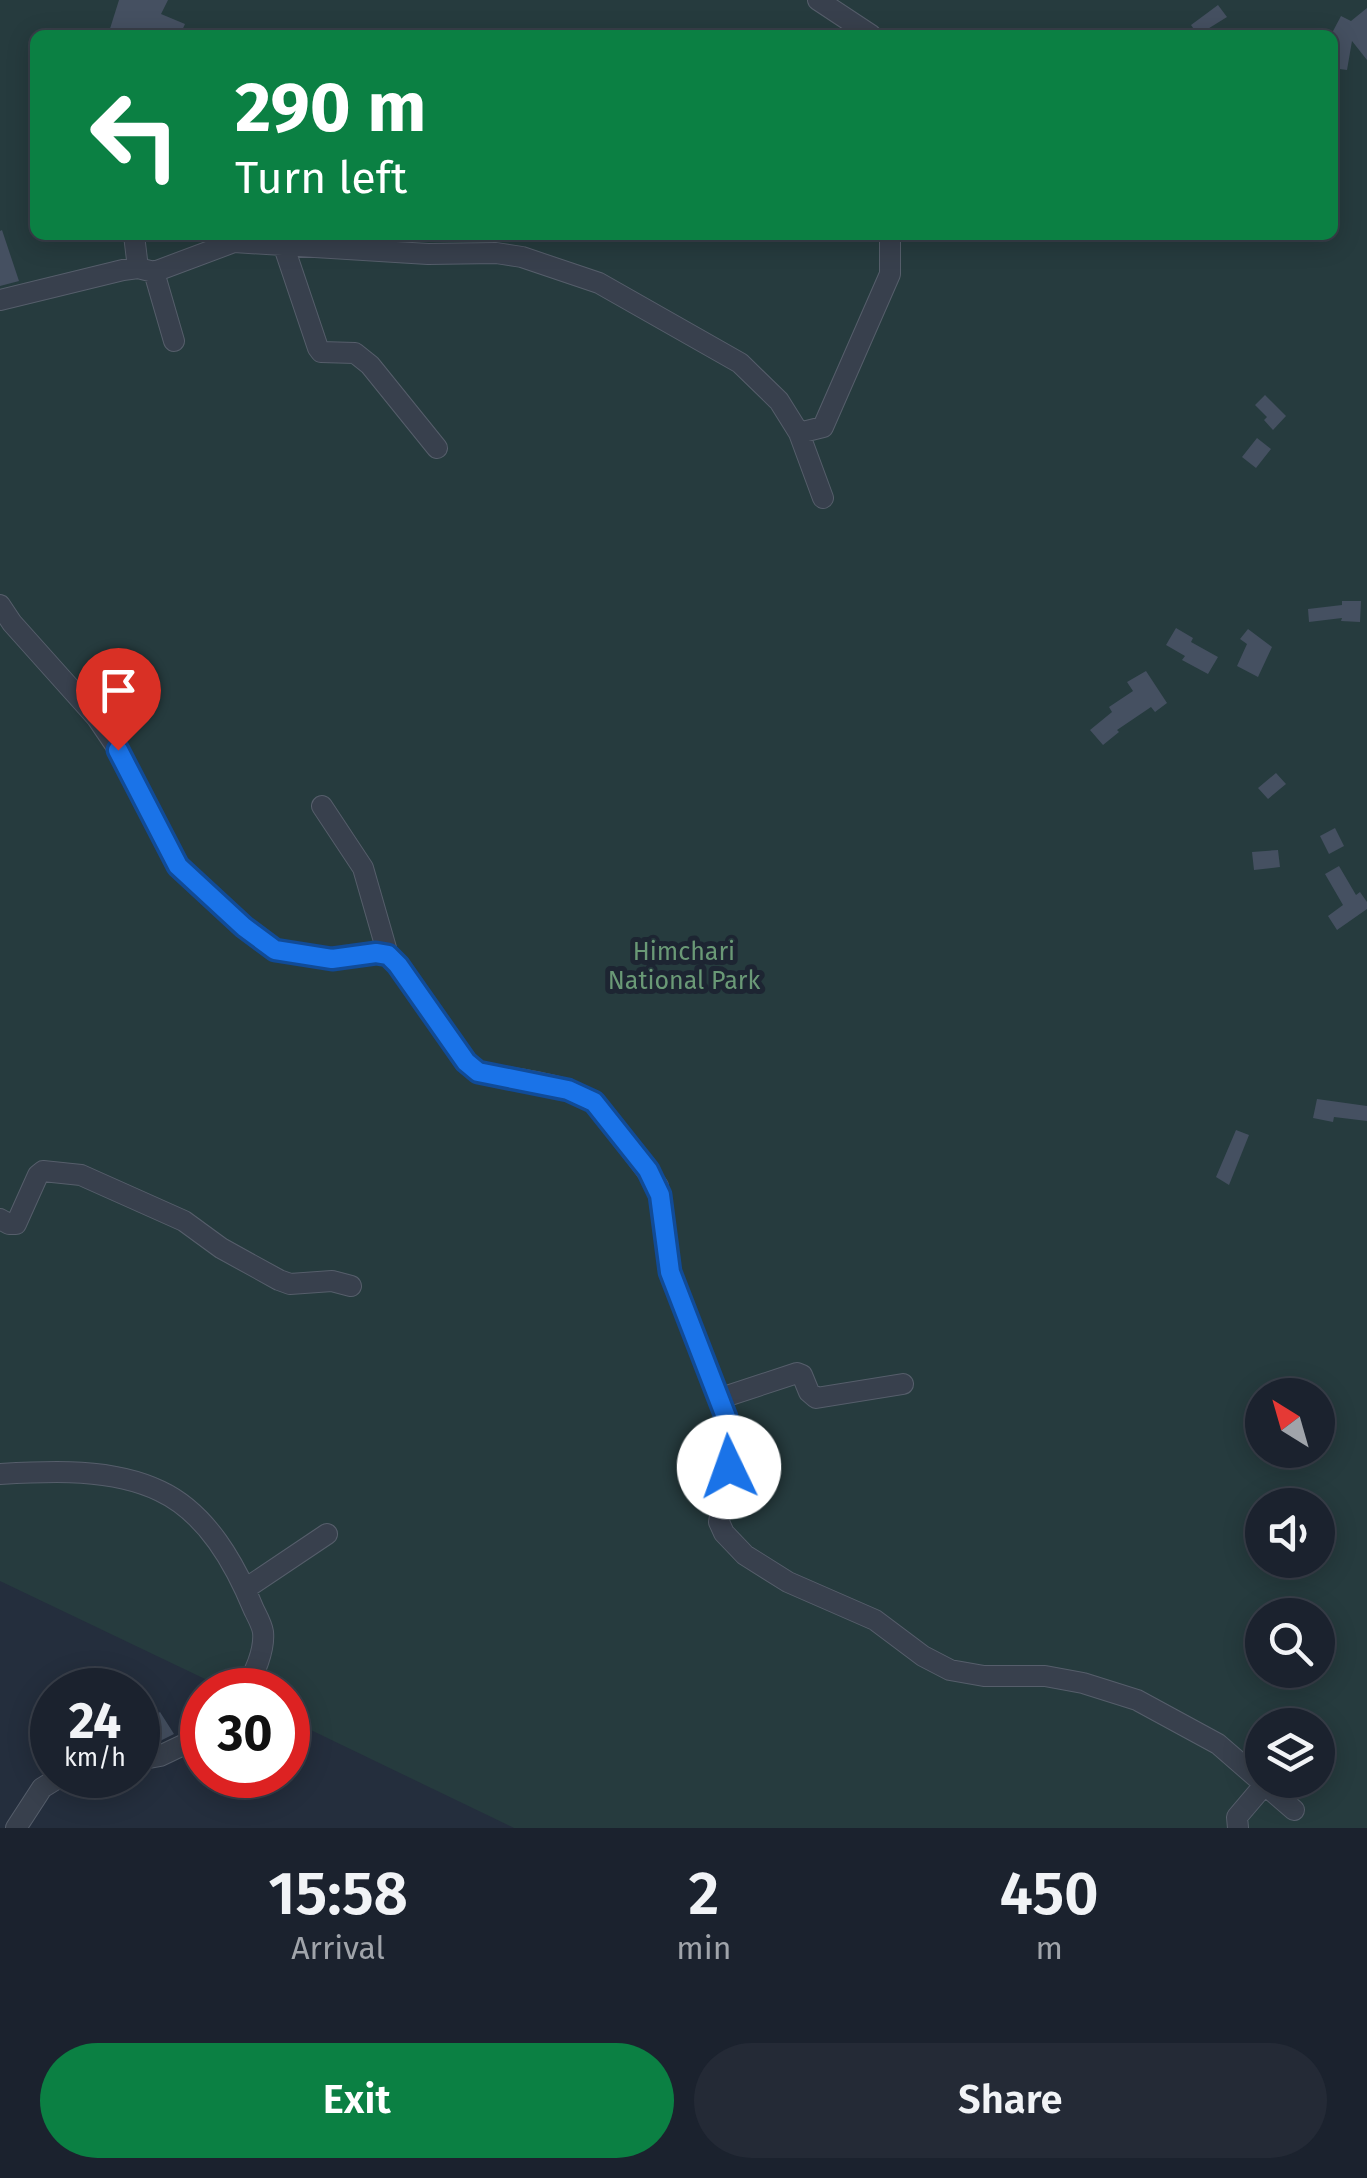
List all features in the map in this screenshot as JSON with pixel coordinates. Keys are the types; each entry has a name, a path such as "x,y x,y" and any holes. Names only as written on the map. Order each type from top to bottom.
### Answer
{"street":[{"path":"818,0 863,30"},
{"path":"136,240 174,342"},
{"path":"799,433 823,427 890,274 890,240"},
{"path":"0,300 38,289 146,270 234,242 522,257 599,282 740,362 779,402 799,433 823,498"},
{"path":"283,244 321,352 355,354 370,365 437,448"},
{"path":"0,605 96,718 118,750 178,866 244,927 275,950 332,959 388,955"},
{"path":"322,806 364,868 388,955 466,1062 478,1072 568,1090 594,1102 648,1170 660,1195 670,1272 726,1417 729,1467 719,1522 745,1555 788,1582 875,1620 923,1656 950,1670 984,1676 1046,1676 1137,1700 1218,1744 1245,1767"},
{"path":"0,1219 16,1224 38,1174 43,1171 82,1175 184,1221 220,1248 279,1280 290,1284 332,1281 351,1286"},
{"path":"721,1398 797,1373 816,1398 903,1384"},
{"path":"0,1474 95,1473 158,1490 187,1507 212,1533 245,1589 263,1632 256,1668"},
{"path":"245,1589 327,1534"},
{"path":"16,1828 36,1798"},
{"path":"1238,1828 1238,1817 1254,1798"},
{"path":"1281,1798 1294,1810"}],"green space":[{"name":"Himchari National Park","path":"0,0 1367,0 1367,1828 514,1828 310,1730 310,1668 182,1668 0,1581"}],"building":[{"path":"119,0 168,0 161,14 185,24 182,30 110,30"},
{"path":"1218,5 1227,17 1206,30 1194,30 1191,25"},
{"path":"1367,8 1367,60 1352,41 1347,70 1338,69 1338,30 1334,30 1341,16 1351,21"},
{"path":"0,231 19,281 0,286"},
{"path":"1265,395 1286,416 1273,430 1255,405"},
{"path":"1257,438 1271,449 1256,468 1242,457"},
{"path":"1342,601 1361,601 1360,622 1341,621 1342,618 1309,622 1308,609 1342,605"},
{"path":"1176,628 1218,657 1208,674 1182,660 1185,656 1166,645"},
{"path":"1248,629 1272,647 1258,677 1237,666 1247,644 1240,639"},
{"path":"1146,671 1167,703 1155,712 1151,707 1117,730 1103,745 1090,730 1112,712 1109,707 1133,691 1127,682"},
{"path":"1276,773 1286,784 1268,799 1258,788"},
{"path":"1335,828 1344,846 1329,854 1320,836"},
{"path":"1278,850 1280,867 1254,870 1252,852"},
{"path":"1339,866 1356,895 1360,892 1367,902 1367,909 1337,930 1328,916 1343,905 1325,874"},
{"path":"1317,1099 1367,1106 1367,1121 1313,1118"},
{"path":"1236,1130 1249,1135 1229,1185 1216,1177"},
{"path":"160,1712 174,1734 160,1741"}],"route":[{"path":"118,750 178,866 275,950 332,959 388,955 466,1062 478,1072 568,1090 594,1102 658,1186 670,1272 721,1398 729,1467"}]}
